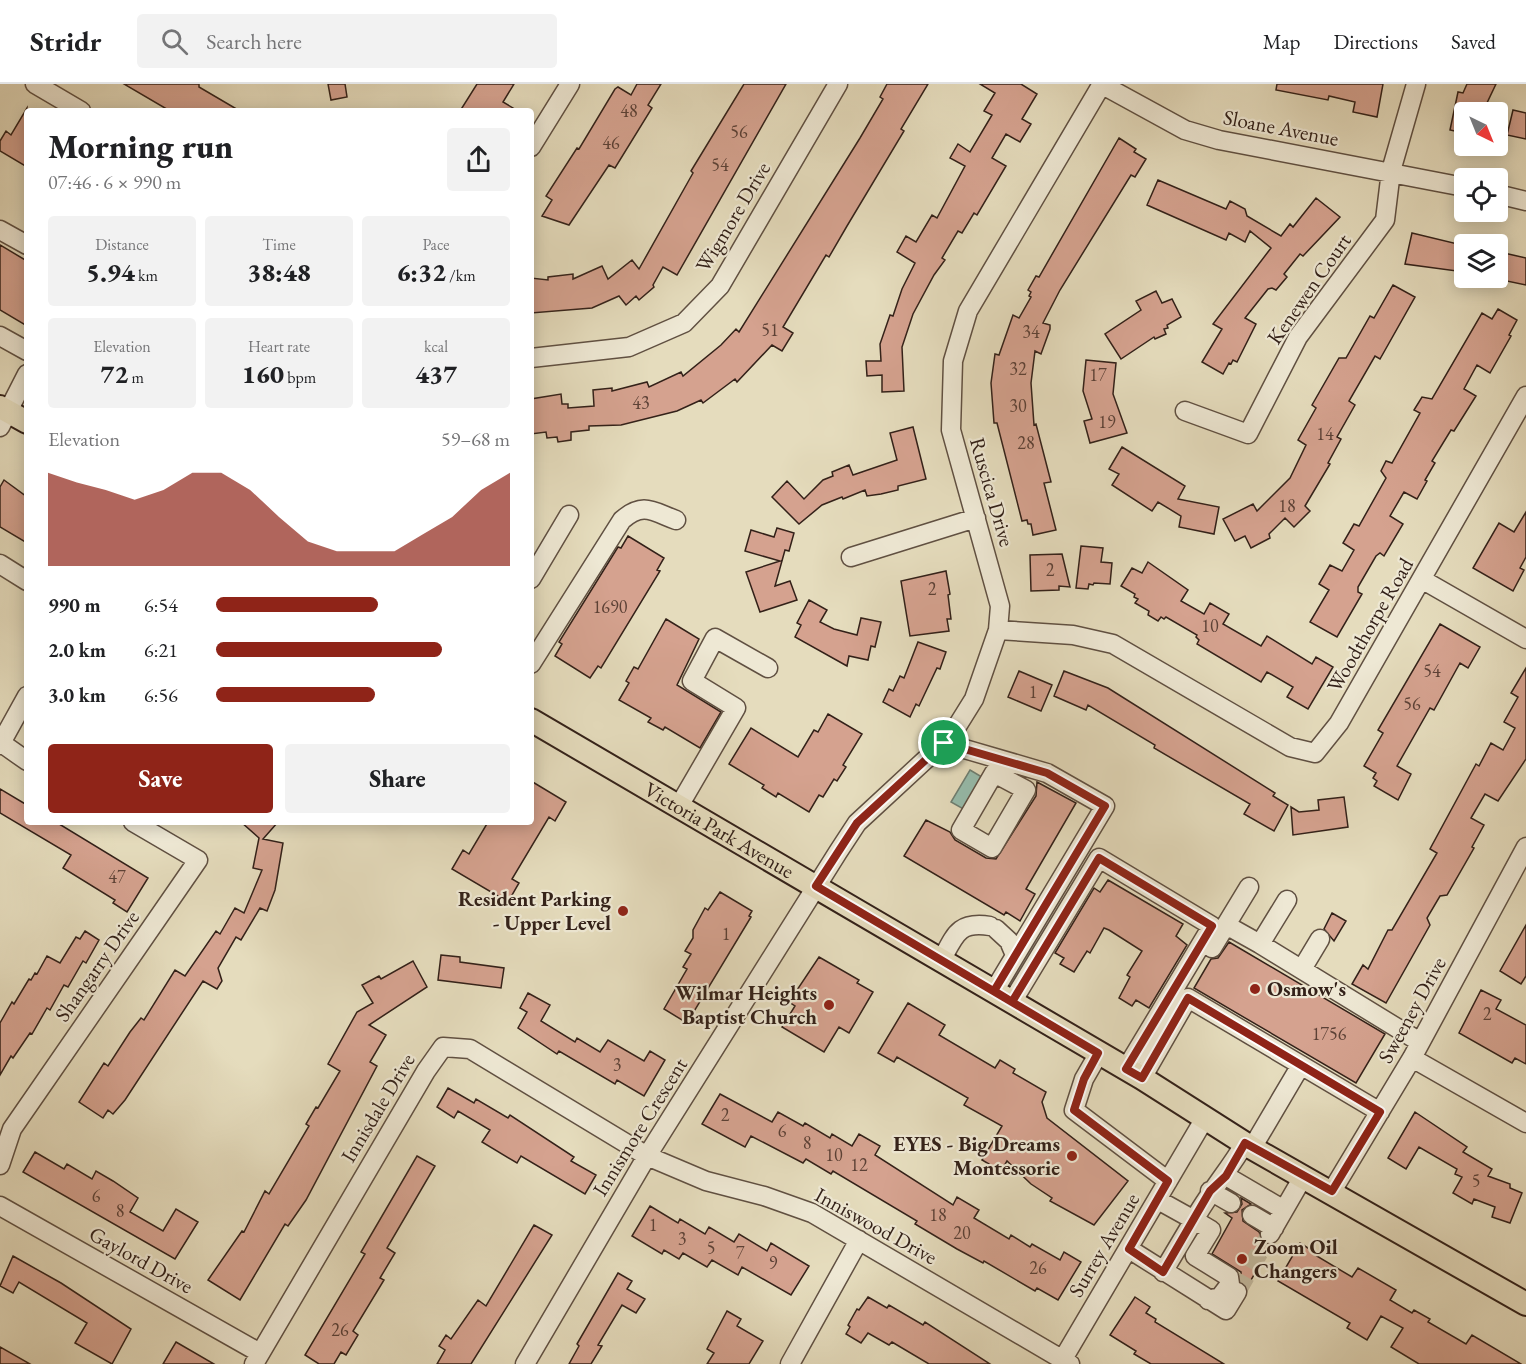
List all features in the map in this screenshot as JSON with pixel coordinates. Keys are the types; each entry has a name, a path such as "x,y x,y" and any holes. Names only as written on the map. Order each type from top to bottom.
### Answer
{"main road":[{"name":"Victoria Park Avenue","path":"534,722 1134,1074 1303,1177 1332,1191 1526,1304"}],"street":[{"path":"35,84 76,108"},
{"path":"534,142 570,84"},
{"name":"Wigmore Drive","path":"534,358 629,347 684,323 720,286 838,84"},
{"name":"Sloane Avenue","path":"1102,84 1185,130 1219,140 1454,185"},
{"name":"Ruscica Drive","path":"816,886 857,823 944,743 974,699 998,630 1000,606 951,430 953,361 968,311 1102,84"},
{"path":"1391,171 1416,84"},
{"name":"Kenewen Court","path":"1185,411 1248,434 1298,337 1385,220 1391,171"},
{"path":"1508,197 1526,201"},
{"path":"0,230 24,243"},
{"path":"0,336 24,349"},
{"path":"9,417 24,381"},
{"name":"Woodthorpe Road","path":"998,630 1073,635 1113,644 1290,747 1315,753 1339,723 1423,580 1526,396"},
{"path":"534,659 622,520 633,511 645,508 675,520"},
{"path":"534,574 569,515"},
{"path":"851,557 975,518"},
{"path":"0,564 24,579"},
{"path":"1423,580 1526,639"},
{"path":"679,806 736,708 692,681 716,639 768,668"},
{"path":"24,701 0,743 24,759"},
{"path":"944,743 1047,773 1105,806 1015,955 1003,997"},
{"path":"1026,790 1037,770"},
{"name":"Shangarry Drive","path":"0,1165 12,1129 198,860 138,825"},
{"path":"1003,997 1099,858 1212,926 1134,1074"},
{"name":"Sweeney Drive","path":"1332,1191 1412,1058 1523,859"},
{"name":"Innismore Crescent","path":"525,1364 646,1156 816,886"},
{"path":"1134,1074 1188,998 1189,986 1249,887"},
{"path":"1260,944 1287,900"},
{"path":"941,961 963,927 972,923 993,927 1009,941 1015,955"},
{"path":"1226,925 1420,1042"},
{"path":"1302,969 1320,939"},
{"path":"1188,998 1380,1112"},
{"name":"Innisdale Drive","path":"257,1359 426,1071 443,1047 470,1048 646,1156"},
{"path":"1098,1053 1084,1079 1074,1110 1168,1181"},
{"path":"1412,1058 1526,1122"},
{"path":"1163,1272 1210,1191 1226,1176 1249,1145 1301,1065"},
{"name":"Surrey Avenue","path":"1064,1362 1205,1118"},
{"name":"Inniswood Drive","path":"646,1156 706,1181 764,1196 812,1213 1064,1362"},
{"path":"1226,1176 1284,1210"},
{"path":"1252,1215 1272,1231 1303,1177"},
{"path":"1210,1191 1231,1203"},
{"path":"1158,1200 1211,1230 1195,1256 1229,1277 1226,1291 1220,1297 1208,1300"},
{"name":"Gaylord Drive","path":"0,1206 257,1359"},
{"path":"790,1364 859,1240"},
{"path":"1129,1249 1226,1310 1237,1292"}],"shaded area":[{"path":"970,770 992,783 974,815 951,802"}],"building":[{"path":"124,84 199,84 199,87 235,108 165,108"},
{"path":"328,84 345,84 347,97 331,100"},
{"path":"477,84 514,84 503,102 513,108 462,108"},
{"path":"637,84 661,84 648,105 652,108 615,168 609,165 569,225 542,216 552,200 546,196 577,148 579,149 615,89 618,87 631,95"},
{"path":"744,84 786,84 677,275 663,267 654,287 639,300 636,296 626,305 619,296 592,308 534,313 534,278 548,280 548,277 573,274 573,279 602,266 608,279 632,260 639,269 693,173 691,171"},
{"path":"887,84 928,84 901,129 904,131 829,257 826,255 783,327 793,333 782,351 772,345 737,382 735,379 703,403 701,400 677,411 621,425 589,426 589,430 571,432 571,440 558,442 557,437 547,438 546,432 534,434 534,398 561,394 562,404 568,404 568,408 594,406 593,390 612,388 612,391 647,382 649,387 681,372 683,376 721,345 736,329 739,332 860,138 883,99 880,97"},
{"path":"980,84 1021,84 1037,94 1022,119 1031,124 1020,142 1006,134 992,158 1006,166 977,215 974,213 962,233 958,231 942,258 945,260 934,275 913,314 902,347 904,391 882,392 882,375 867,376 866,361 881,361 880,344 890,315 893,316 902,289 915,263 897,252 906,236 916,242 932,215 937,218 965,166 950,158 958,144 970,152 992,115 984,111 995,93"},
{"path":"1277,84 1383,84 1377,117 1353,112 1355,102 1329,96 1328,100 1276,90"},
{"path":"1467,84 1496,84 1487,102 1456,102 1458,92 1463,93"},
{"path":"1513,110 1526,113 1526,139 1508,135"},
{"path":"1454,111 1454,131 1450,130"},
{"path":"24,113 24,165 0,151 0,141 6,131 11,135"},
{"path":"1119,138 1136,149 1134,152 1146,159 1135,177 1131,175 1060,290 1043,323 1050,325 1050,329 1041,354 1035,351 1031,383 1034,425 1036,424 1051,482 1044,483 1056,530 1033,535 1031,524 1028,524 1027,520 1022,521 997,423 994,423 991,383 995,354 999,355 1013,315 1019,318 1031,297 1029,296 1031,292 1028,290 1036,276 1039,277"},
{"path":"1158,180 1226,209 1230,201 1245,209 1247,216 1281,236 1290,224 1293,227 1316,198 1340,217 1303,256 1300,254 1284,274 1287,277 1276,290 1268,289 1245,318 1256,324 1237,362 1233,360 1231,364 1229,363 1223,374 1202,362 1222,329 1213,324 1271,248 1250,231 1245,242 1229,233 1226,240 1147,205"},
{"path":"1412,233 1454,243 1454,271 1405,264"},
{"path":"0,245 24,259 24,324 0,310"},
{"path":"1508,254 1526,258 1526,285 1508,281"},
{"path":"1393,285 1415,297 1380,359 1375,356 1349,401 1355,405 1337,437 1341,439 1328,463 1330,464 1305,506 1310,511 1294,527 1285,518 1269,534 1270,538 1251,548 1245,536 1235,541 1223,519 1253,504 1257,511 1290,478 1306,445 1298,440 1316,408 1312,405 1339,358 1346,358 1370,316 1374,318"},
{"path":"1156,291 1162,303 1172,299 1181,317 1167,325 1168,328 1164,329 1166,334 1155,339 1154,337 1121,359 1105,334 1141,310 1136,301"},
{"path":"1498,309 1517,320 1509,335 1511,336 1490,373 1477,365 1464,389 1476,396 1432,461 1435,463 1417,499 1404,492 1390,516 1403,524 1384,556 1380,553 1376,556 1358,587 1358,592 1362,594 1337,637 1310,622 1329,590 1319,584 1330,565 1342,571 1354,550 1343,543 1354,524 1359,526 1386,478 1381,471 1386,461 1392,463 1420,413 1414,410 1422,397 1432,399 1482,313 1492,319"},
{"path":"1086,360 1116,363 1113,394 1127,433 1090,443 1084,421 1092,419 1083,391"},
{"path":"913,427 926,479 898,486 898,490 881,494 867,496 865,490 843,499 842,497 822,505 799,524 772,497 787,481 804,499 823,480 833,476 832,472 849,465 853,475 897,460 890,433"},
{"path":"1122,447 1185,486 1178,499 1219,507 1214,534 1179,527 1181,516 1158,502 1152,511 1112,485 1119,474 1109,469"},
{"path":"4,480 24,495 24,541 0,527 0,487"},
{"path":"1526,512 1526,557 1520,568 1524,570 1513,591 1473,568 1499,523 1514,532"},
{"path":"777,528 794,533 789,551 785,550 775,586 790,581 797,600 760,612 746,572 780,561 745,551 751,530 774,537"},
{"path":"628,536 664,558 657,570 660,571 601,668 598,666 590,678 555,656 562,644 559,642 618,547 621,548"},
{"path":"1081,546 1103,548 1101,562 1112,563 1110,584 1094,583 1089,584 1088,589 1076,588"},
{"path":"1062,554 1070,587 1059,586 1059,590 1031,591 1030,555"},
{"path":"1148,562 1188,590 1181,601 1204,614 1210,603 1229,614 1223,624 1261,646 1267,636 1312,664 1316,657 1333,667 1308,709 1287,697 1293,687 1267,672 1261,682 1197,644 1199,640 1197,635 1166,617 1164,619 1161,617 1158,621 1148,615 1149,611 1135,603 1138,599 1134,597 1135,594 1121,586 1132,568 1142,573"},
{"path":"946,571 950,594 948,595 951,619 947,619 949,631 910,636 901,581"},
{"path":"809,600 827,610 820,622 834,629 857,635 861,618 881,622 875,647 871,646 868,660 849,656 847,666 795,637 801,625 797,623"},
{"path":"666,619 699,639 677,685 721,712 700,748 665,727 663,730 648,722 651,718 619,700 629,683 626,681 634,667 638,669"},
{"path":"1440,624 1480,647 1468,668 1460,663 1434,710 1430,708 1397,766 1411,774 1398,800 1374,786 1377,781 1373,778 1376,773 1364,766 1383,733 1378,730"},
{"path":"918,642 946,652 940,669 937,668 919,706 916,704 910,717 883,702 889,689 893,691 900,676 904,678"},
{"path":"1526,668 1526,759 1498,801 1485,794 1471,818 1484,825 1472,847 1474,848 1447,895 1440,896 1427,918 1430,925 1386,1003 1352,984 1363,965 1368,969 1388,930 1392,930 1437,853 1430,849 1476,764 1479,766 1491,743 1503,750 1515,728 1504,722 1518,697 1511,693"},
{"path":"1019,671 1052,685 1041,711 1008,697"},
{"path":"1064,671 1108,688 1275,793 1273,796 1288,805 1274,831 1244,814 1250,804 1154,748 1155,745 1088,705 1086,710 1054,696"},
{"path":"828,714 862,734 843,765 846,767 837,781 834,779 823,797 819,795 809,812 778,793 776,797 762,788 764,785 729,764 751,728 798,757 814,730 818,732"},
{"path":"1037,782 1076,803 1026,889 1035,894 1020,921 1006,912 1004,915 904,856 926,820 950,832 955,840 986,858 996,859 1036,796"},
{"path":"534,783 566,802 555,821 549,817 512,879 519,883 508,902 452,869 463,850 469,854 486,825 534,825"},
{"path":"0,789 24,803 24,825 61,825 148,878 127,912 113,903 115,900 63,868 71,855 0,813"},
{"path":"1344,797 1348,827 1293,835 1291,807 1299,812 1319,810 1318,800"},
{"path":"244,825 275,825 263,839 283,843 275,890 267,911 260,908 241,940 236,937 218,968 222,981 217,989 203,981 125,1100 113,1114 108,1110 103,1118 79,1102 104,1063 108,1066 130,1032 141,1018 144,1020 175,970 185,976 216,931 220,934 235,908 244,913 262,870 253,868 259,838"},
{"path":"1108,880 1183,924 1176,936 1187,945 1149,1008 1136,1000 1132,1006 1119,998 1130,977 1127,975 1142,951 1109,930 1104,928 1090,953 1087,951 1074,972 1060,964 1064,958 1055,953 1094,888 1100,892"},
{"path":"720,892 752,911 749,916 751,917 687,1023 664,1009 687,969 683,967 691,954 685,951 693,938 693,930 705,908 708,910"},
{"path":"1332,913 1346,921 1334,941 1324,929"},
{"path":"1526,925 1526,976 1521,984 1500,971"},
{"path":"85,931 99,940 86,963 83,961 68,987 64,985 50,1010 47,1008 32,1034 30,1033 13,1058 11,1056 0,1075 0,1023 12,1002 14,1004 29,979 31,980 35,973 37,974 47,956 60,963 76,937 80,939"},
{"path":"1229,942 1385,1034 1356,1083 1194,988 1211,959 1218,958"},
{"path":"441,955 460,957 460,962 504,968 501,988 438,980"},
{"name":"Wilmar Heights Baptist Church","path":"819,957 859,980 857,983 873,992 849,1033 839,1027 824,1052 782,1027 795,1006 789,1002"},
{"path":"413,961 427,987 369,1025 386,1035 370,1062 377,1066 306,1200 288,1226 285,1224 240,1300 208,1280 242,1231 244,1232 265,1191 269,1194 309,1126 306,1124 340,1071 328,1064 357,1012 373,1003 362,985 379,976 381,979"},
{"path":"1481,990 1501,1000 1496,1009 1526,1025 1526,1064 1515,1058 1512,1063 1459,1033"},
{"path":"528,993 550,1005 541,1021 575,1042 577,1038 600,1052 608,1040 644,1061 650,1051 665,1060 644,1096 617,1080 615,1084 559,1051 557,1054 518,1028 527,1012 520,1008"},
{"path":"908,1003 945,1025 939,1035 995,1068 1000,1060 1015,1069 1013,1073 1046,1092 1042,1102 1047,1118 1128,1181 1094,1225 1050,1201 1052,1198 1031,1184 1007,1161 1001,1171 982,1160 1002,1126 964,1105 968,1098 897,1057 894,1062 878,1053"},
{"path":"448,1088 474,1103 476,1099 508,1118 510,1115 574,1157 571,1161 596,1175 585,1194 521,1156 517,1163 482,1142 490,1130 458,1111 454,1118 437,1107"},
{"path":"720,1094 772,1122 778,1112 803,1126 805,1123 830,1138 832,1134 852,1146 859,1134 880,1146 875,1155 953,1205 957,1197 979,1210 974,1218 1009,1239 1011,1235 1030,1247 1032,1244 1060,1260 1064,1252 1081,1262 1058,1300 1037,1288 1035,1291 984,1261 983,1263 957,1249 915,1224 917,1221 833,1171 831,1174 806,1159 803,1163 751,1136 745,1147 702,1124"},
{"path":"1415,1112 1467,1147 1463,1152 1492,1169 1488,1176 1510,1184 1510,1188 1522,1193 1510,1223 1492,1217 1495,1207 1474,1199 1472,1204 1453,1193 1462,1177 1455,1174 1457,1169 1419,1147 1406,1169 1388,1158"},
{"path":"35,1152 64,1169 67,1164 92,1179 96,1171 113,1181 138,1198 130,1212 163,1231 176,1209 198,1222 175,1259 23,1172"},
{"path":"417,1156 435,1166 387,1248 395,1253 380,1278 384,1280 353,1331 358,1335 346,1355 341,1352 334,1364 319,1364 305,1355 365,1254 361,1252"},
{"path":"1241,1198 1251,1204 1242,1210 1243,1221 1259,1232 1264,1243 1271,1245 1247,1287 1241,1282 1241,1272 1212,1254 1232,1218 1225,1213 1237,1212 1242,1204"},
{"path":"650,1206 678,1223 680,1219 705,1234 709,1227 734,1242 739,1234 767,1251 771,1243 809,1266 791,1295 742,1267 738,1275 712,1260 707,1267 683,1253 679,1259 664,1250 662,1254 632,1236"},
{"path":"534,1225 552,1235 471,1364 437,1364 445,1350 439,1346 446,1335 451,1339 478,1300 486,1306"},
{"path":"1300,1243 1316,1253 1315,1255 1352,1277 1358,1268 1396,1290 1390,1300 1412,1313 1414,1310 1430,1319 1428,1322 1466,1344 1472,1335 1521,1364 1419,1364 1391,1347 1403,1328 1381,1316 1367,1340 1347,1328 1350,1323 1278,1281"},
{"path":"13,1256 61,1283 131,1329 112,1364 75,1343 87,1323 19,1282 13,1293 0,1286"},
{"path":"618,1273 632,1281 627,1289 645,1299 636,1313 622,1305 598,1345 602,1346 591,1364 569,1364 579,1346 577,1344"},
{"path":"868,1297 887,1308 889,1305 923,1325 925,1322 990,1364 929,1364 892,1342 889,1345 868,1333 861,1343 846,1334 857,1309 859,1310"},
{"path":"1135,1297 1150,1307 1146,1313 1156,1319 1155,1322 1224,1364 1151,1364 1134,1354 1136,1351 1110,1335"},
{"path":"727,1311 741,1319 737,1326 763,1341 749,1364 707,1364 714,1353 707,1349"},
{"path":"176,1342 214,1364 163,1364"},
{"path":"0,1347 30,1364 0,1364"}],"tunnel":[{"path":"1237,1292 1270,1234"}],"place":[{"name":"Resident Parking - Upper Level","path":"623,911"},
{"name":"Osmow's","path":"1255,989"},
{"name":"Wilmar Heights Baptist Church","path":"829,1005"},
{"name":"EYES - Big Dreams Montessorie","path":"1072,1156"},
{"name":"Zoom Oil Changers","path":"1242,1259"}],"route":[{"path":"944,743 1047,773 1105,806 994,991 1012,1002 1099,858 1212,926 1126,1069 1142,1078 1188,998 1380,1112 1332,1191 1245,1143 1226,1176 1210,1191 1163,1272 1129,1249 1168,1181 1074,1110 1084,1079 1098,1053 816,886 857,823 944,743"}]}
